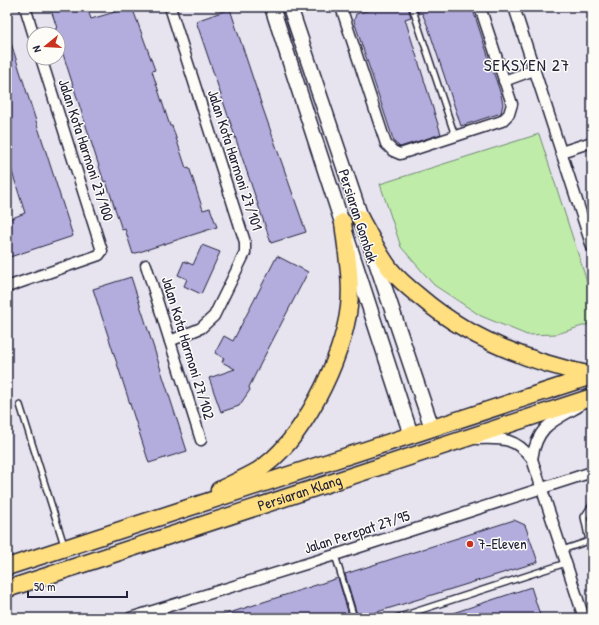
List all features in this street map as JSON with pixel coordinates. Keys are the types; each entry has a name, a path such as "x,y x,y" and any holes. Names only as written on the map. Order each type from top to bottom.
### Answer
{"main road":[{"name":"Persiaran Gombak","path":"272,7 411,435"},
{"name":"Persiaran Gombak","path":"290,7 432,428"},
{"path":"360,218 390,270 403,283 446,318 472,334 498,346 547,364 592,375"},
{"path":"180,511 257,471 268,462 279,452 304,421 324,387 338,356 349,307 350,280 343,222"},
{"name":"Persiaran Klang","path":"7,567 592,375"},
{"name":"Persiaran Klang","path":"7,589 464,439 592,399"}],"street":[{"path":"25,7 31,26"},
{"name":"Jalan Kota Harmoni 27/101","path":"170,7 245,242 245,253 214,316 201,328 170,341"},
{"path":"341,7 386,144 393,151 400,154 502,121 509,114 512,104 480,7"},
{"path":"514,7 592,248"},
{"name":"Jalan Kota Harmoni 27/100","path":"7,287 99,256 102,251 44,66"},
{"path":"504,80 534,70"},
{"path":"561,152 592,142"},
{"name":"Jalan Kota Harmoni 27/102","path":"146,265 201,440"},
{"path":"532,459 538,435 550,424 592,399"},
{"path":"464,439 508,439 524,448 532,459 584,618"},
{"name":"Jalan Perepat 27/95","path":"130,618 335,555 592,472"},
{"path":"151,618 164,608"}],"lane":[{"path":"412,7 455,136"},
{"path":"20,405 65,549"},
{"path":"592,505 584,518 588,540 592,549"},
{"path":"562,550 588,540"},
{"path":"335,555 354,618"},
{"path":"396,618 566,562"}],"green space":[{"path":"539,134 592,297 592,323 557,334 527,335 481,316 434,285 401,247 380,184"}],"building":[{"path":"50,7 87,7 91,19 132,7 155,70 152,71 170,126 172,126 186,168 189,167 203,210 210,208 217,227 133,254 125,229 122,230 106,181 104,182 66,63 66,26 56,26"},
{"path":"378,7 408,7 411,17 405,19 441,134 400,147 394,142 354,21 356,14"},
{"path":"416,7 472,7 501,95 503,104 501,113 461,126 428,27 422,13 419,14"},
{"path":"230,9 306,232 271,243 196,21"},
{"path":"7,37 9,37 73,236 7,258 7,220 25,213 7,156"},
{"path":"202,245 220,252 201,294 184,286 187,279 178,275 184,261 193,265"},
{"path":"277,256 308,272 249,387 250,390 239,406 221,412 209,378 235,369 222,362 224,358 215,353 224,336 233,341"},
{"path":"131,277 187,451 149,463 93,289"},
{"path":"514,520 525,525 538,562 358,618 345,574"},
{"path":"338,578 350,618 220,618 220,616"},
{"path":"531,587 541,618 444,618 444,616"}],"place":[{"name":"7-Eleven","path":"470,544"}],"district":[{"name":"SEKSYEN 27","path":"527,65"}]}
